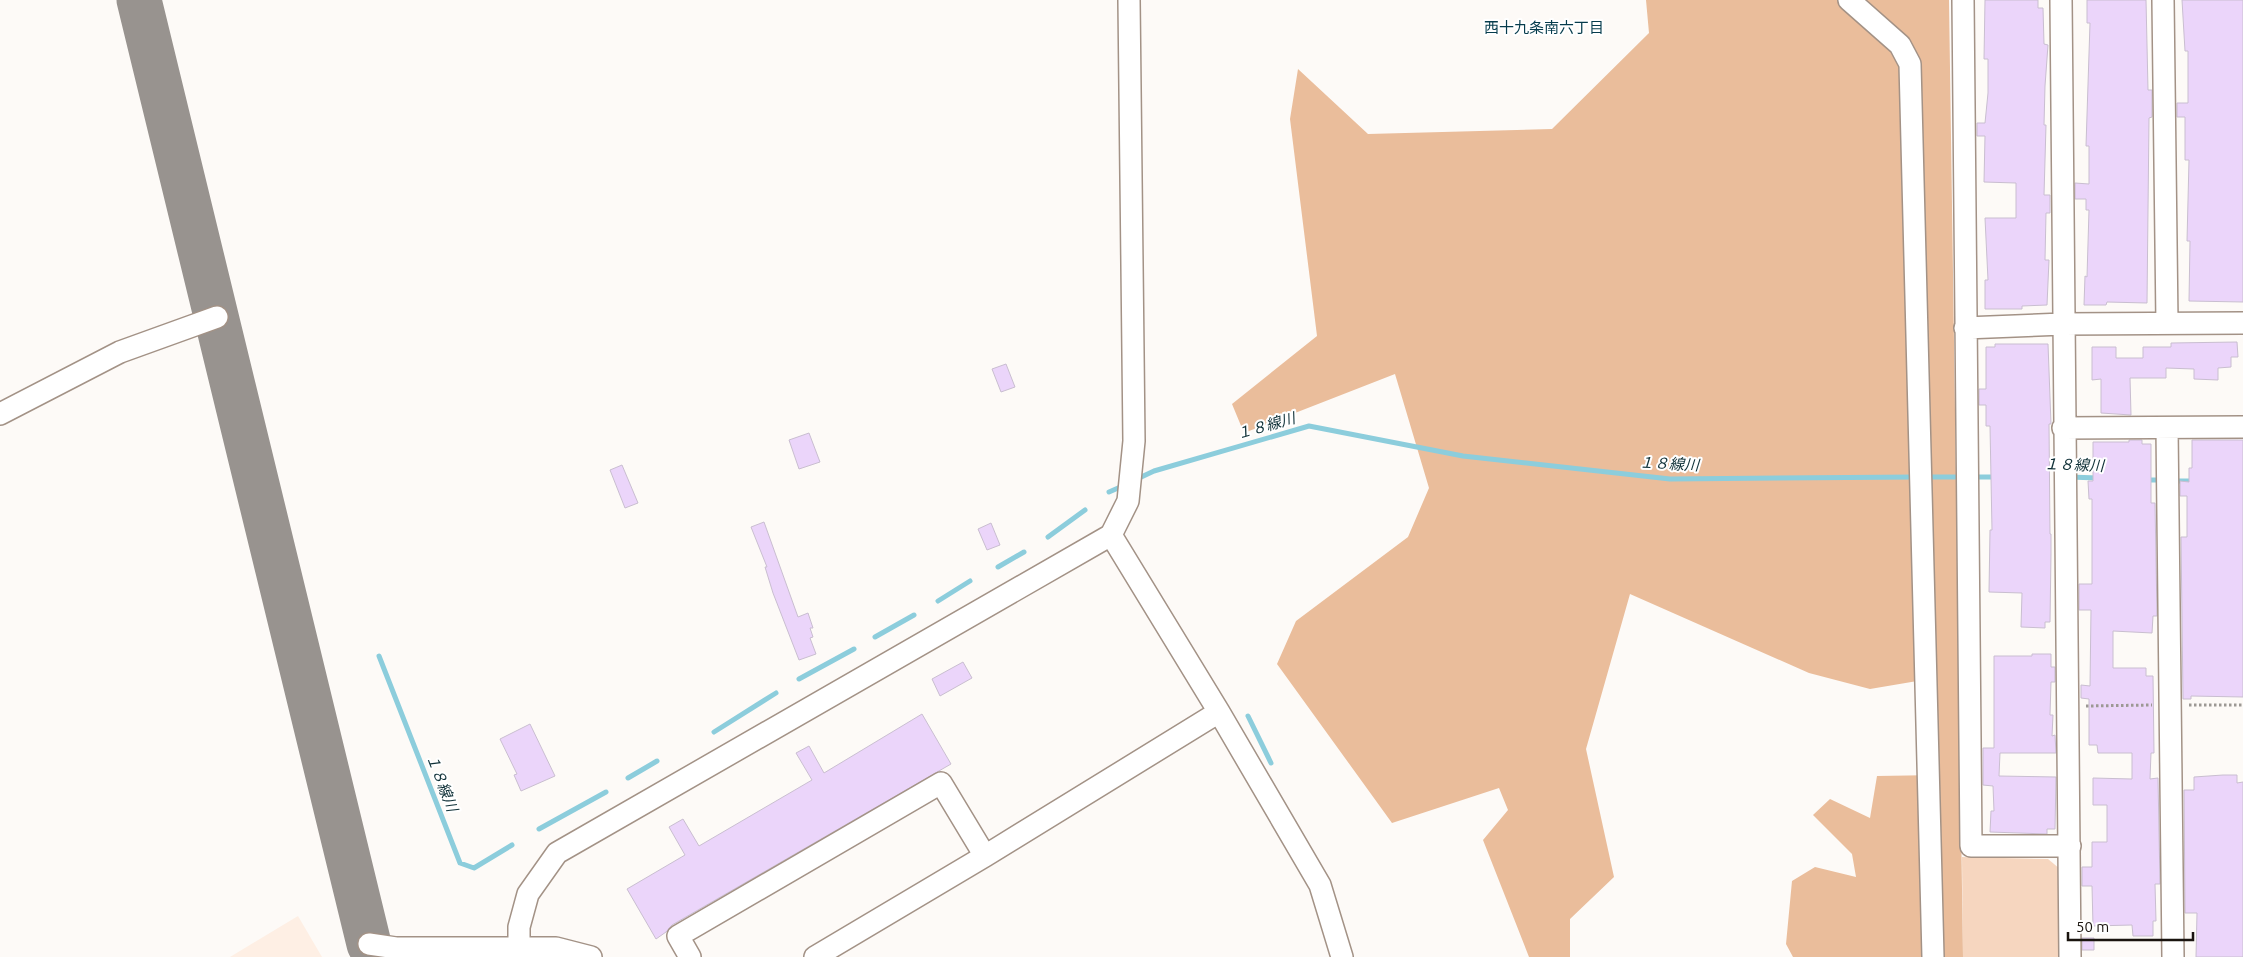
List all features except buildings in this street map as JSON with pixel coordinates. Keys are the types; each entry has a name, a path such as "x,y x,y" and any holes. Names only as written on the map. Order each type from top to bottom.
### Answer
{"street":[{"path":"518,952 519,927 528,894 557,853 1111,536 1128,501 1134,441 1129,0"},
{"path":"1850,0 1900,45 1910,64 1934,957"},
{"path":"1963,0 1971,846 2070,846"},
{"path":"2060,0 2070,957"},
{"path":"2162,0 2167,323"},
{"path":"0,414 120,352 216,317"},
{"path":"1965,328 2063,324 2243,323"},
{"path":"2063,428 2243,427"},
{"path":"2167,428 2173,957"},
{"path":"1111,536 1219,712 1320,886 1342,957"},
{"path":"815,957 985,856 1219,712"},
{"path":"689,957 678,936 941,783 985,856"},
{"path":"369,944 396,948 518,952 556,948 591,957"}],"shaded area":[{"path":"1646,0 1949,0 1963,957 1793,957 1786,944 1792,881 1815,867 1856,877 1852,854 1813,815 1830,799 1870,818 1877,776 1938,775 1935,678 1870,689 1809,673 1630,594 1586,749 1614,877 1570,919 1570,957 1529,957 1483,840 1508,810 1499,788 1392,823 1277,664 1296,621 1408,537 1429,488 1395,374 1244,433 1232,404 1317,336 1290,119 1298,69 1368,134 1552,129 1649,33"},
{"path":"1962,857 2048,859 2060,869 2059,957 1963,957"},
{"path":"298,916 322,957 230,957"}],"waterway":[{"name":"１８線川","path":"1137,479 1154,471 1309,426 1463,456 1670,479 1916,477"},
{"name":"１８線川","path":"1925,477 1964,477"},
{"name":"１８線川","path":"1972,477 1996,477"},
{"name":"１８線川","path":"2069,477 2098,478"},
{"name":"１８線川","path":"2144,480 2163,480"},
{"name":"１８線川","path":"2172,481 2196,481"},
{"name":"１８線川","path":"1109,492 1125,485"},
{"name":"１８線川","path":"1048,537 1085,510"},
{"name":"１８線川","path":"998,567 1024,552"},
{"name":"１８線川","path":"938,601 970,581"},
{"name":"１８線川","path":"875,637 914,615"},
{"name":"１８線川","path":"799,679 854,649"},
{"name":"１８線川","path":"379,656 460,863 474,868 512,845"},
{"name":"１８線川","path":"714,732 776,693"},
{"path":"1248,716 1271,763"},
{"name":"１８線川","path":"628,778 657,761"},
{"name":"１８線川","path":"539,829 606,792"}],"taxiway":[{"path":"139,0 369,944 376,957"}],"district":[{"name":"西十九条南六丁目","path":"1544,28"}]}
